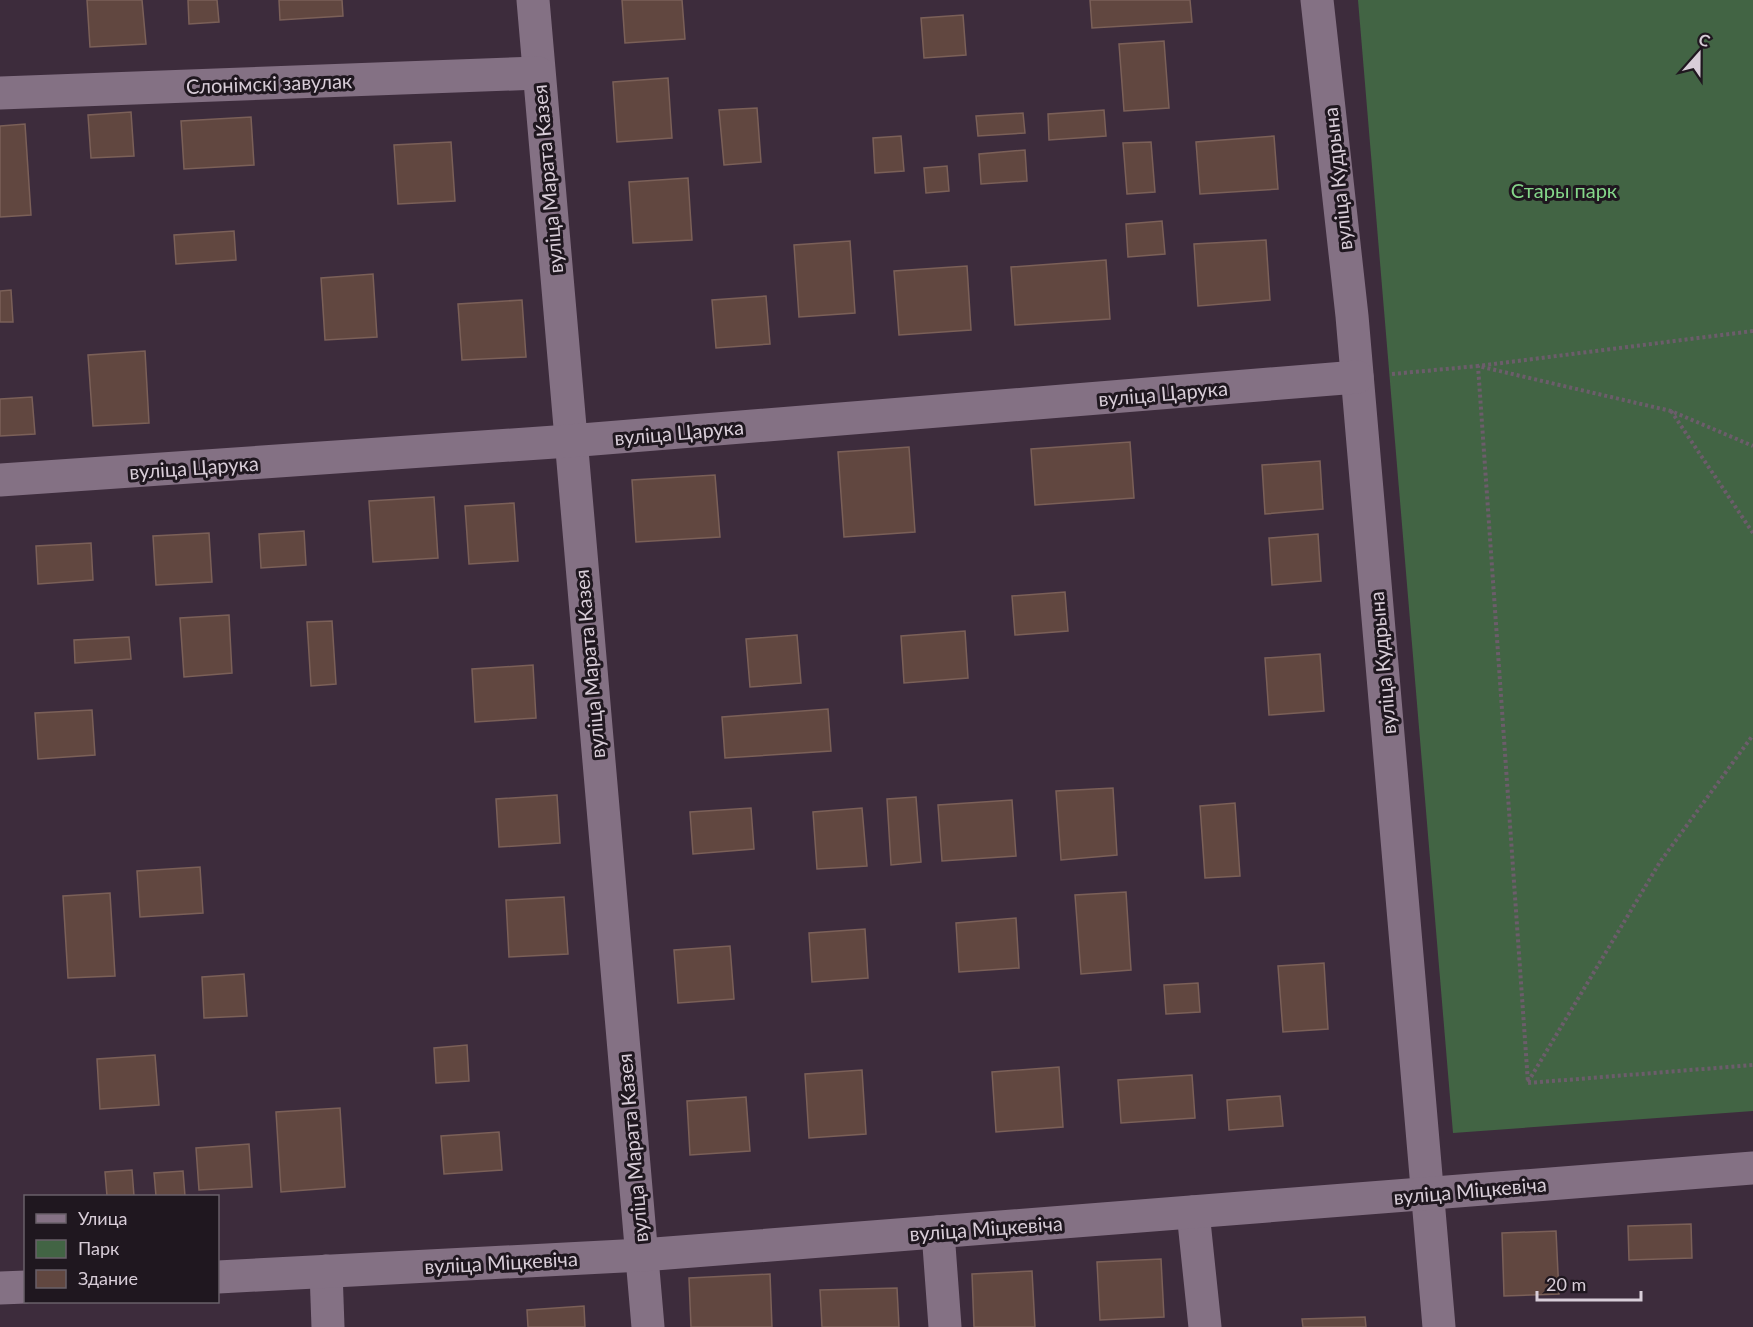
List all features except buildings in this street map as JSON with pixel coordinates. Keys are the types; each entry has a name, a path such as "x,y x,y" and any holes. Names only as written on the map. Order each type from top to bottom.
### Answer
{"street":[{"name":"вуліца Марата Казея","path":"533,0 569,441 648,1327"},
{"name":"вуліца Кудрына","path":"1317,0 1357,377 1439,1327"},
{"name":"Слонімскі завулак","path":"0,93 538,74"},
{"name":"вуліца Царука","path":"0,480 569,441 1357,377"},
{"name":"вуліца Міцкевіча","path":"219,1277 642,1255 1753,1168"},
{"path":"1193,1212 1205,1327"},
{"path":"938,1232 945,1327"},
{"path":"326,1271 328,1327"},
{"path":"0,1288 24,1287"}],"path":[{"path":"1357,377 1478,366 1753,331"},
{"path":"1478,366 1671,411 1753,446"},
{"path":"1478,366 1528,1083"},
{"path":"1671,411 1753,533"},
{"path":"1528,1083 1660,862 1753,735"},
{"path":"1528,1083 1753,1065"}],"green space":[{"name":"Стары парк","path":"1358,0 1753,0 1753,1111 1453,1133"}]}
